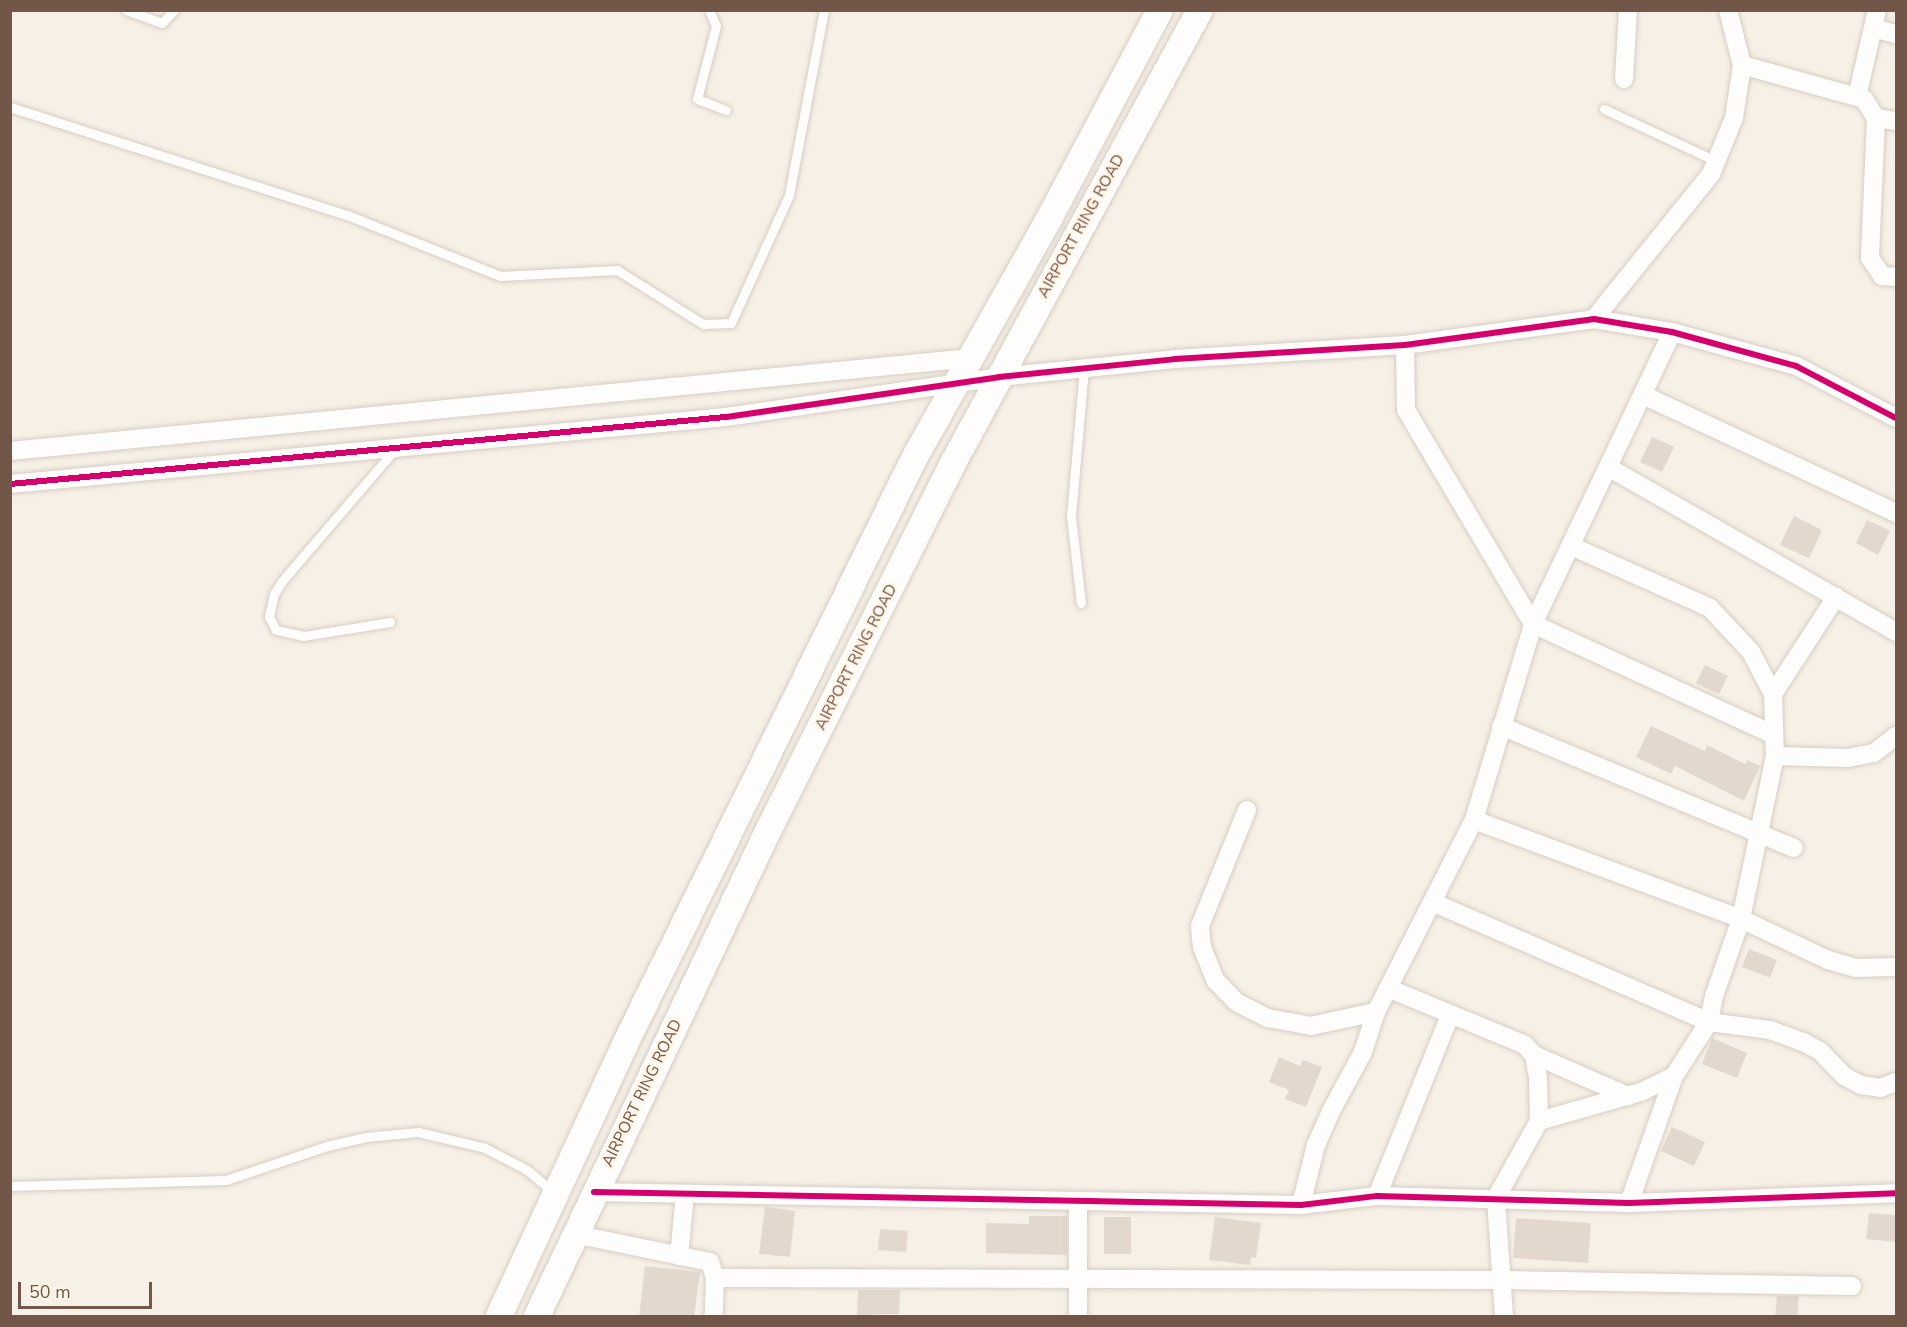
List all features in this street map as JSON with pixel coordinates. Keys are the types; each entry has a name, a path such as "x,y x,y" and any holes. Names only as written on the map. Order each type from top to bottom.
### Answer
{"main road":[{"name":"AIRPORT RING ROAD","path":"499,1317 625,1044 916,455 972,358 1160,10"},
{"name":"AIRPORT RING ROAD","path":"537,1317 574,1234 768,831 999,378 1200,10"}],"street":[{"path":"1624,79 1628,10"},
{"path":"1594,318 1711,174 1734,118 1742,65 1728,10"},
{"path":"1857,98 1875,19 1896,34"},
{"path":"1742,65 1864,99 1876,118 1870,258 1882,276 1896,277"},
{"path":"1876,118 1896,121"},
{"path":"10,484 726,417 1084,368 1405,345 1594,318 1672,332 1796,366 1896,418"},
{"path":"1301,1205 1316,1145 1363,1052 1376,1012 1474,820 1533,624 1672,332"},
{"path":"1405,345 1406,411 1533,624 1774,735"},
{"path":"10,451 972,358"},
{"path":"1643,395 1896,513"},
{"path":"1608,467 1896,632"},
{"path":"1571,546 1710,608 1751,652 1773,694 1775,756 1741,919 1714,996 1709,1022 1674,1076 1629,1203"},
{"path":"1773,694 1836,597"},
{"path":"1501,726 1760,836 1794,848"},
{"path":"1775,756 1848,758 1874,753 1896,736"},
{"path":"1247,810 1200,926 1202,947 1216,981 1236,1002 1268,1018 1311,1026 1376,1012"},
{"path":"1474,820 1741,919 1828,960 1856,968 1896,968"},
{"path":"1432,902 1709,1022 1770,1030 1803,1042 1820,1051 1844,1076 1861,1085 1880,1088 1896,1082"},
{"path":"1390,988 1450,1015 1505,1035 1534,1055 1628,1096"},
{"path":"1377,1196 1450,1015"},
{"path":"1504,1317 1496,1198 1539,1121 1534,1055"},
{"path":"1539,1121 1628,1096 1674,1076"},
{"path":"594,1192 1301,1205 1377,1196 1629,1203 1896,1193"},
{"path":"679,1256 685,1195"},
{"path":"1078,1202 1078,1317"},
{"path":"574,1234 710,1262 715,1278 714,1317"},
{"path":"715,1278 1503,1280 1852,1286"}],"lane":[{"path":"126,10 162,23 174,10"},
{"path":"710,10 716,26 697,99 726,110"},
{"path":"10,106 347,214 500,276 617,270 704,324 731,323 789,195 824,10"},
{"path":"1604,109 1716,161"},
{"path":"1081,603 1071,516 1084,368"},
{"path":"390,622 304,636 276,630 269,617 274,594 282,581 396,448"},
{"path":"10,1186 226,1180 327,1146 366,1137 418,1132 485,1148 527,1170 556,1194"}],"building":[{"path":"1652,437 1674,447 1662,472 1640,462"},
{"path":"1794,516 1822,530 1809,558 1780,545"},
{"path":"1867,520 1890,531 1878,555 1856,543"},
{"path":"1705,665 1728,676 1719,694 1696,683"},
{"path":"1651,726 1705,751 1707,745 1745,764 1747,760 1760,766 1744,801 1675,766 1671,774 1636,757"},
{"path":"1749,949 1777,960 1770,978 1742,967"},
{"path":"1712,1038 1747,1053 1737,1078 1702,1064"},
{"path":"1279,1057 1300,1066 1303,1060 1322,1067 1306,1107 1285,1099 1289,1090 1269,1082"},
{"path":"1672,1127 1705,1142 1694,1166 1661,1151"},
{"path":"765,1207 795,1211 790,1257 759,1254"},
{"path":"1869,1213 1896,1215 1896,1242 1866,1239"},
{"path":"1029,1216 1067,1216 1067,1255 986,1253 986,1223 1029,1224"},
{"path":"1104,1217 1131,1217 1131,1254 1104,1254"},
{"path":"1215,1217 1261,1223 1256,1258 1251,1257 1250,1265 1209,1260"},
{"path":"1516,1218 1591,1223 1588,1263 1513,1258"},
{"path":"880,1229 908,1231 906,1252 878,1250"},
{"path":"645,1266 700,1272 694,1317 639,1317"},
{"path":"858,1290 900,1290 899,1314 857,1315"},
{"path":"1777,1296 1799,1296 1797,1317 1775,1317"}],"cycle path":[{"path":"10,484 726,417 999,377 1175,359 1405,345 1594,319 1672,332 1796,366 1896,418"},
{"path":"594,1192 1301,1205 1377,1196 1629,1203 1896,1193"}]}
